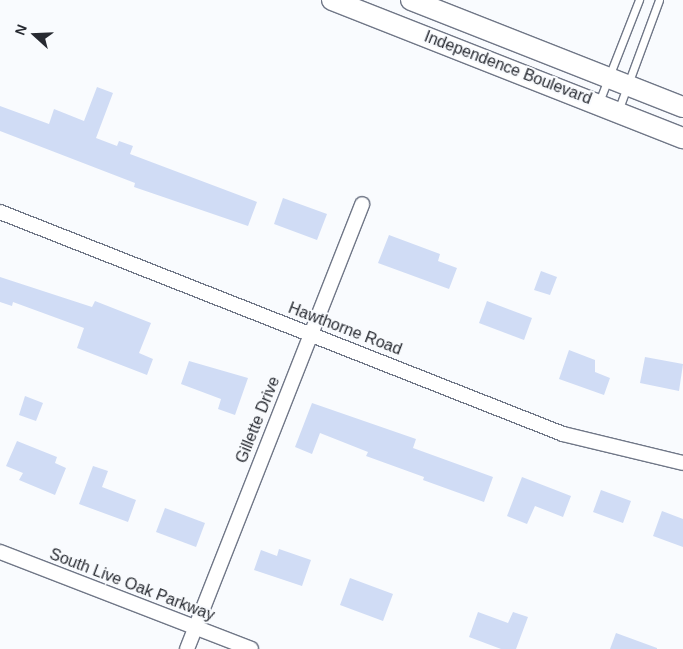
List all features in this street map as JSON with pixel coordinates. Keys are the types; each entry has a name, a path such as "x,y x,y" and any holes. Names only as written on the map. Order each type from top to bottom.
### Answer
{"main road":[{"name":"Independence Boulevard","path":"332,0 599,103 683,138"},
{"name":"Independence Boulevard","path":"411,0 683,107"}],"street":[{"name":"Gillette Drive","path":"187,649 362,204"},
{"name":"Hawthorne Road","path":"0,212 563,434 683,463"},
{"name":"South Live Oak Parkway","path":"0,552 251,649"}],"lane":[{"path":"599,103 638,0"},
{"path":"618,111 659,0"}],"building":[{"path":"97,87 113,93 96,138 117,146 119,141 133,146 130,154 257,202 248,226 134,187 135,183 0,131 0,106 49,124 54,109 84,121"},
{"path":"283,198 327,214 317,240 274,224"},
{"path":"389,235 440,254 438,261 457,268 449,289 378,263"},
{"path":"541,271 557,277 550,295 534,290"},
{"path":"0,277 92,307 95,301 151,323 139,353 153,359 147,375 77,348 84,328 13,302 12,306 0,302"},
{"path":"487,301 532,318 524,340 479,323"},
{"path":"569,350 595,360 595,372 610,378 604,395 559,379"},
{"path":"645,357 683,364 679,391 640,383"},
{"path":"189,361 248,378 235,415 218,409 221,399 181,384"},
{"path":"25,396 43,403 36,421 19,415"},
{"path":"312,403 416,439 413,448 493,477 484,502 423,480 424,477 366,456 368,452 320,433 312,454 295,447"},
{"path":"17,441 57,457 55,463 66,468 55,495 19,480 23,473 6,466"},
{"path":"93,466 108,471 102,487 136,500 128,522 79,504"},
{"path":"522,477 571,496 563,517 535,506 527,524 507,516"},
{"path":"601,490 631,501 623,523 593,512"},
{"path":"165,508 205,523 196,547 156,532"},
{"path":"662,511 683,519 683,547 653,536"},
{"path":"279,549 311,560 302,586 254,570 261,550 277,556"},
{"path":"350,578 393,594 383,621 340,605"},
{"path":"478,612 508,623 513,612 528,617 516,649 501,649 469,637"},
{"path":"616,633 657,648 657,649 610,649"}]}
